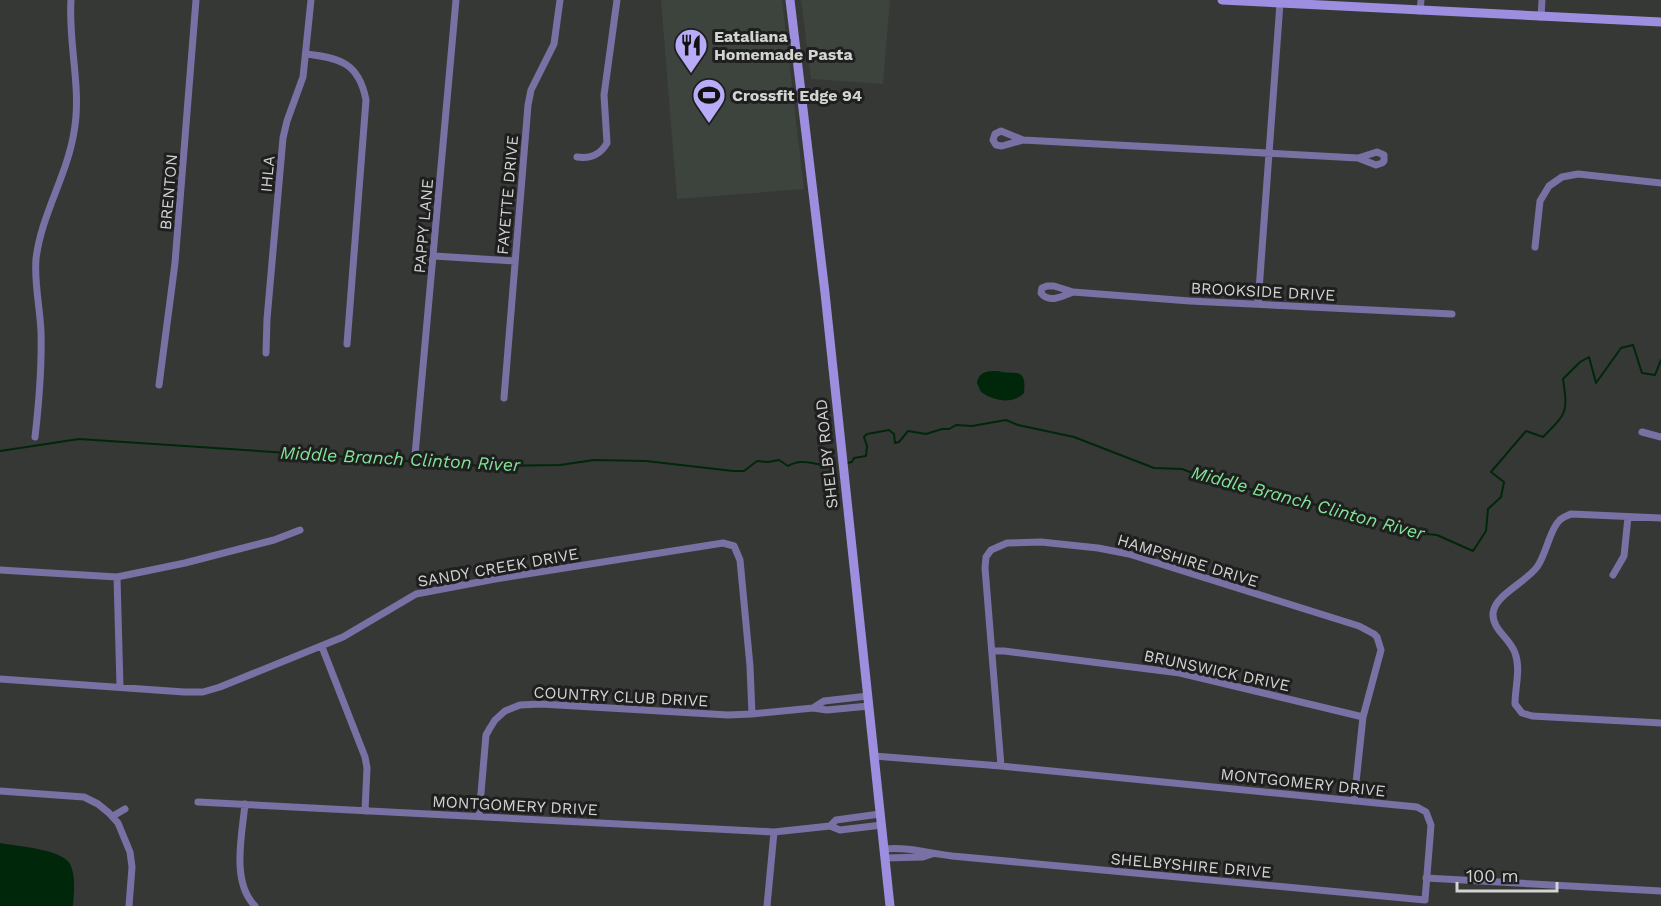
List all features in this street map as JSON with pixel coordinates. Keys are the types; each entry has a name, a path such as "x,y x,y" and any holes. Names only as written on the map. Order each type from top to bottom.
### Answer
{"street":[{"path":"35,437 41,367 36,257 40,234 61,183 75,132 76,91 71,49 71,0"},
{"name":"BRENTON","path":"159,385 175,263 196,0"},
{"name":"IHLA","path":"266,353 283,138 303,77 311,0"},
{"name":"PAPPY LANE","path":"415,455 456,0"},
{"name":"FAYETTE DRIVE","path":"504,398 528,105 531,90 554,44 560,0"},
{"path":"577,158 592,157 598,154 607,143 604,94 617,0"},
{"name":"SHELBY ROAD","path":"790,0 825,293 890,906"},
{"path":"1222,0 1330,3 1420,11 1661,22"},
{"path":"1420,11 1421,0"},
{"path":"1540,17 1542,0"},
{"path":"1258,304 1280,3"},
{"path":"307,54 332,57 346,64 357,77 366,100 347,344"},
{"path":"1023,140 1358,158"},
{"path":"1534,247 1540,201 1549,186 1562,177 1578,174 1661,183"},
{"path":"434,256 515,261"},
{"name":"BROOKSIDE DRIVE","path":"1073,292 1452,314"},
{"path":"1642,432 1661,437"},
{"path":"1661,518 1571,514 1559,520 1538,567 1527,579 1496,603 1493,612 1494,622 1514,650 1518,668 1515,704 1522,713 1532,716 1661,723"},
{"path":"1613,575 1623,556 1628,517"},
{"path":"0,570 117,577 185,563 274,540 300,530"},
{"name":"HAMPSHIRE DRIVE","path":"992,651 985,568 987,554 997,546 1022,542 1069,544 1113,550 1368,630 1377,638 1381,650 1363,717"},
{"name":"SANDY CREEK DRIVE","path":"0,679 203,692 322,647 365,625 405,599 428,591 715,544 734,546 740,560 752,714"},
{"path":"117,577 120,687"},
{"path":"322,647 365,757 367,768 365,811"},
{"path":"992,651 1001,766"},
{"name":"BRUNSWICK DRIVE","path":"992,651 1160,669 1363,717"},
{"name":"COUNTRY CLUB DRIVE","path":"813,708 824,701 867,696"},
{"name":"COUNTRY CLUB DRIVE","path":"479,816 486,735 499,716 513,707 541,704 728,715 869,706"},
{"path":"1354,801 1363,717"},
{"name":"MONTGOMERY DRIVE","path":"874,756 1001,766 1417,807 1426,812 1431,825 1426,878"},
{"path":"0,791 84,797 98,804 113,816 130,852 132,867 129,906"},
{"name":"MONTGOMERY DRIVE","path":"198,802 774,832 830,826 840,830 882,825"},
{"path":"244,804 242,883 245,895 255,906"},
{"path":"113,816 125,809"},
{"name":"MONTGOMERY DRIVE","path":"830,826 836,820 880,814"},
{"path":"767,906 774,832"},
{"name":"SHELBYSHIRE DRIVE","path":"885,853 923,857 932,854 1425,900 1426,878"},
{"path":"1426,878 1661,891"}],"shaded area":[{"path":"661,0 782,0 804,189 677,199"},
{"path":"801,0 890,0 883,84 811,79"},
{"path":"998,371 1021,375 1024,393 1014,399 1003,400 992,398 981,392 977,383 980,376 987,372"},
{"path":"0,843 49,852 65,859 70,864 73,874 73,906 0,906"}],"waterway":[{"name":"Middle Branch Clinton River","path":"847,463 852,462 854,458 866,456 867,446 864,437 867,434 889,430 894,434 895,443 899,442 908,431 926,434 949,429 956,425 972,426 1006,420 1018,425 1074,437 1154,468 1182,469 1211,480 1402,525 1417,533 1437,535 1473,551 1486,531 1488,509 1501,497 1504,482 1491,472 1526,431 1543,437 1557,423 1565,406 1563,379 1580,362 1589,357 1596,383 1621,348 1633,345 1642,373 1655,375 1661,360"},
{"name":"Middle Branch Clinton River","path":"0,451 79,439 482,466 560,465 594,460 646,461 744,471 757,461 779,460 788,466 799,462 830,465"}],"place":[{"name":"Eataliana Homemade Pasta","path":"691,74"},
{"name":"Crossfit Edge 94","path":"709,124"}]}
